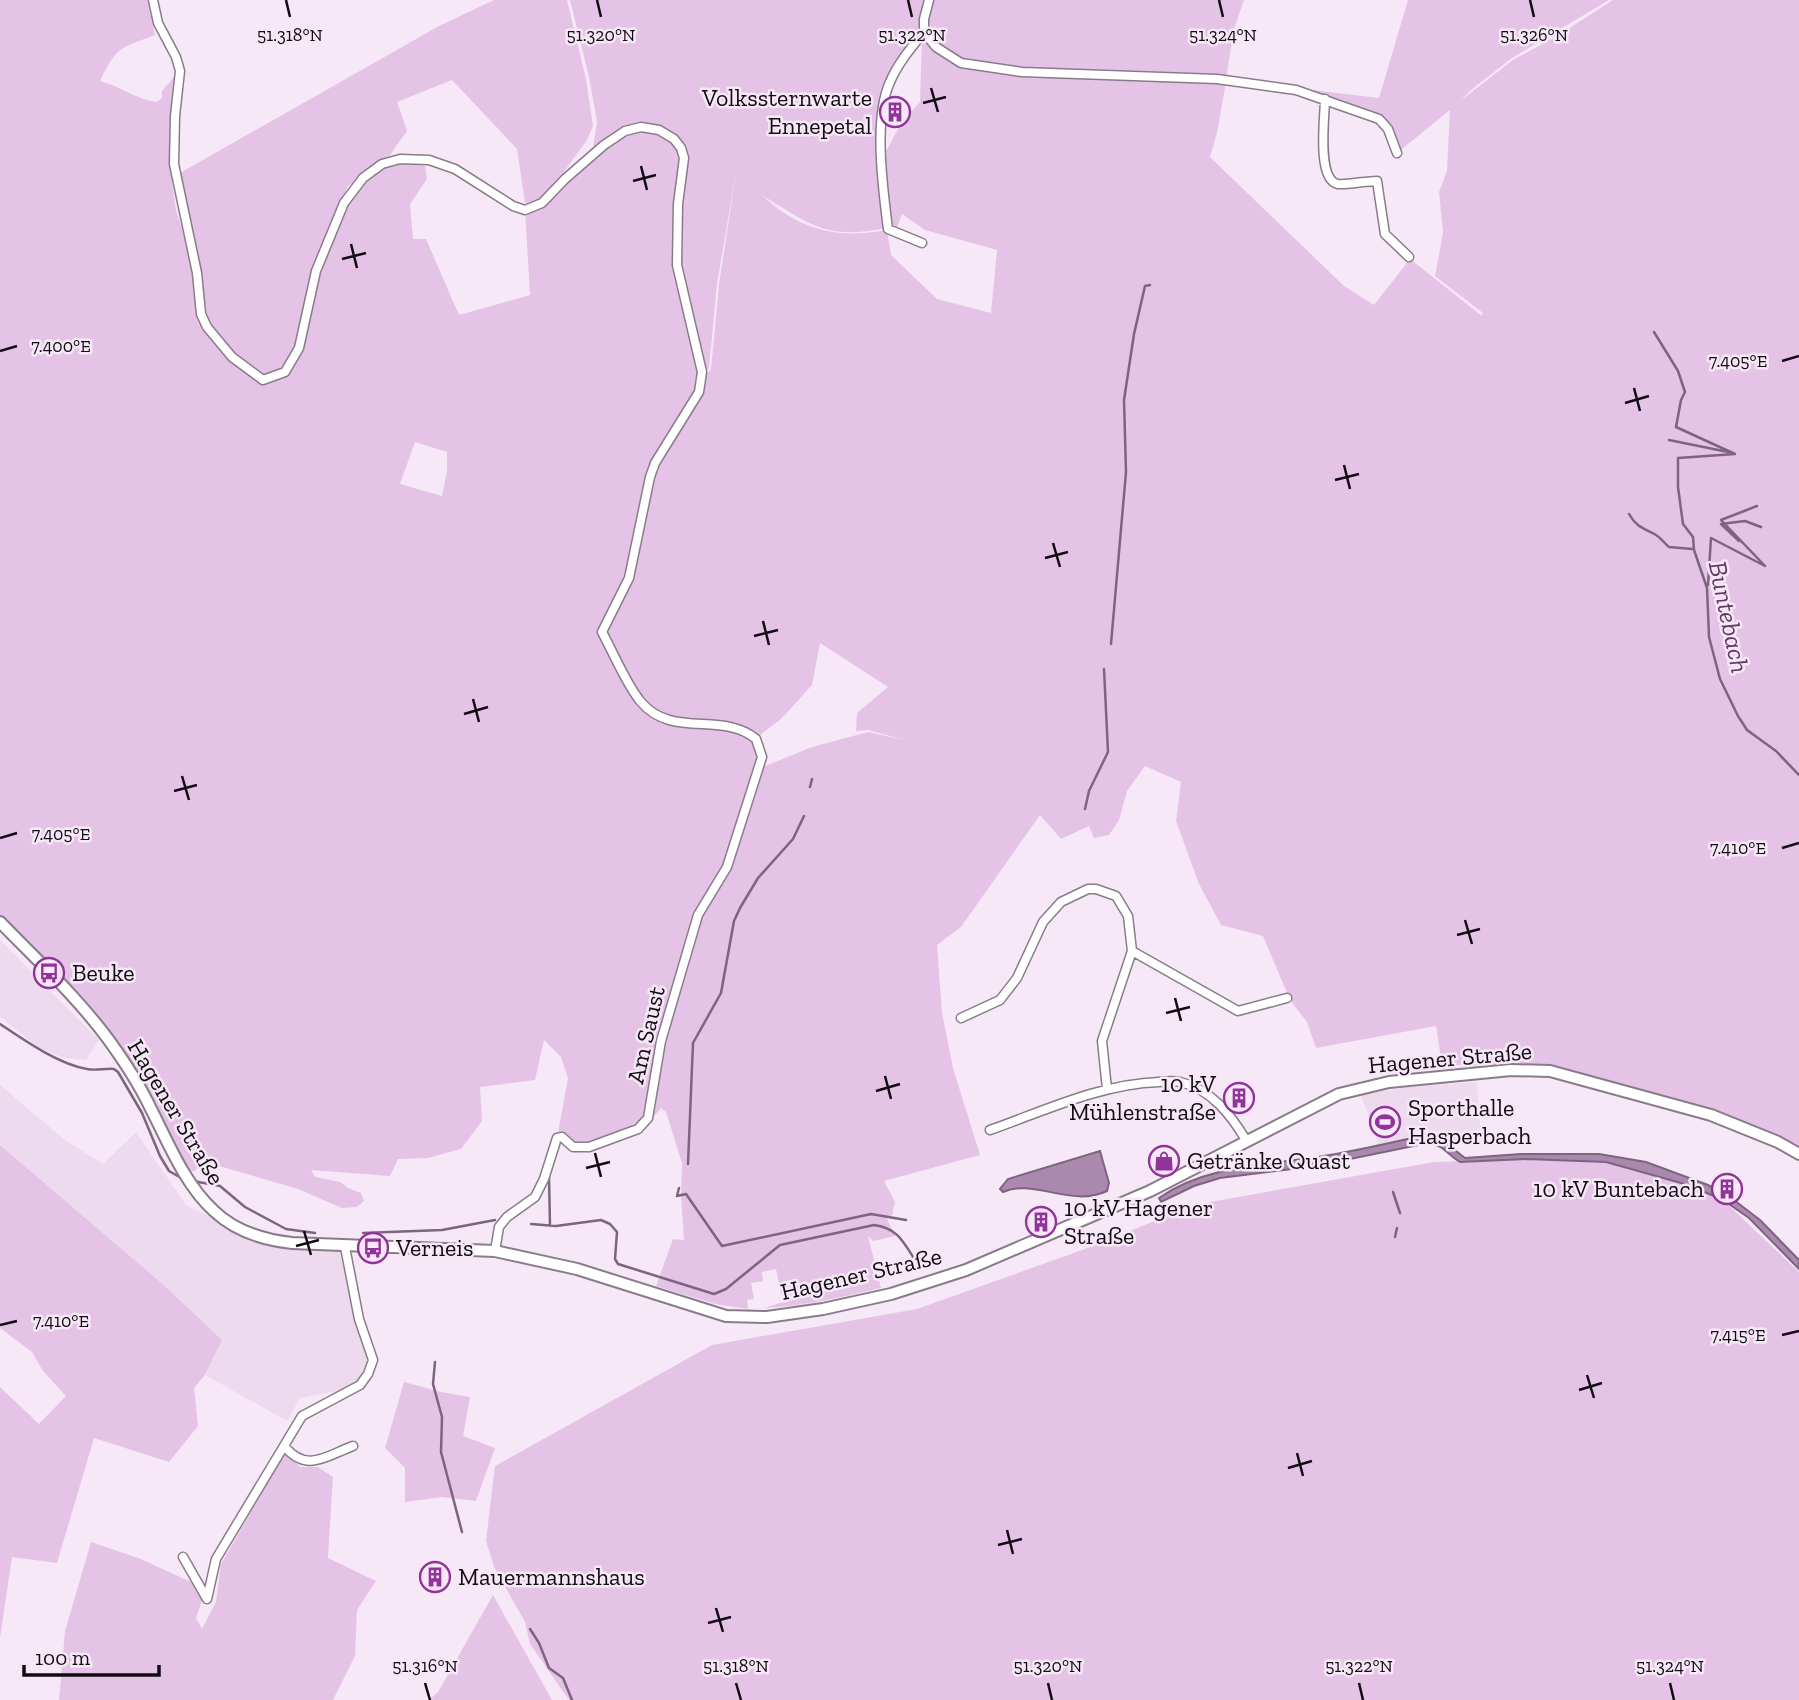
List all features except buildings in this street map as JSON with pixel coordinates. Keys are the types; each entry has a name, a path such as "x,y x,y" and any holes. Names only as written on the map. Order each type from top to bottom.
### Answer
{"main road":[{"name":"Hagener Straße","path":"0,922 78,1003 107,1038 149,1104 198,1192 216,1214 233,1224 265,1239 292,1243 495,1251 577,1269 726,1316 780,1316 891,1294 966,1270 1134,1199 1329,1099 1357,1088 1428,1077 1516,1069 1550,1071 1711,1115 1779,1142 1799,1153"}],"street":[{"name":"Am Saust","path":"153,0 158,23 176,57 180,71 174,163 197,273 201,314 207,327 232,357 263,380 285,372 299,348 316,271 344,203 363,178 382,164 400,159 429,160 455,169 513,206 525,210 542,203 604,145 632,128 650,127 674,139 684,158 678,204 677,265 703,378 699,392 655,463 629,578 602,632 640,702 655,716 673,723 739,729 756,739 762,757 727,867 698,915 662,1041 648,1118 638,1129 589,1147 573,1147 558,1138 535,1198 507,1217 499,1227 495,1251"},
{"path":"929,0 924,32 936,47 961,63 1022,72 1217,79 1296,90 1379,119 1388,129 1397,153"},
{"path":"922,243 888,229 881,142 884,100 889,84 903,58 924,32"},
{"path":"1325,99 1322,154 1332,180 1338,184 1377,181 1385,234 1409,257"},
{"path":"961,1018 1000,1000 1017,978 1043,922 1061,902 1087,889 1096,889 1116,896 1128,916 1132,951 1102,1041 1107,1089"},
{"path":"1132,951 1238,1011 1287,998"},
{"path":"990,1130 1107,1089 1137,1083 1180,1081 1207,1094 1230,1113 1246,1140"},
{"path":"183,1557 207,1599 216,1559 302,1416 360,1385 368,1374 373,1360 359,1319 345,1247"},
{"path":"285,1447 294,1458 310,1463 353,1446"}],"shaded area":[{"path":"0,0 147,0 155,35 116,54 100,81 142,99 157,102 162,98 162,91 175,76 183,81 183,88 173,97 169,153 176,210 193,265 200,312 206,309 197,250 180,173 439,26 494,0 567,0 586,79 593,126 587,140 555,184 538,202 525,203 517,149 452,80 397,102 407,131 390,155 348,186 328,228 312,273 296,346 282,370 263,376 264,381 285,371 294,358 330,239 348,203 372,173 387,164 404,160 425,166 427,179 410,204 413,239 426,239 459,315 530,295 525,210 544,202 565,179 604,146 625,133 650,128 673,140 680,149 683,165 677,204 675,265 694,342 696,341 678,264 679,205 685,165 682,148 674,138 659,129 640,126 618,135 592,155 597,122 570,0 928,0 922,31 892,73 882,101 879,143 887,228 833,231 807,222 763,196 791,217 821,230 836,232 869,233 887,230 891,255 937,299 991,313 997,250 925,230 902,214 896,230 889,227 883,157 903,120 920,102 924,36 934,48 961,65 1022,73 1226,82 1210,157 1344,286 1374,305 1410,259 1482,316 1483,313 1435,276 1443,233 1439,192 1447,171 1450,110 1397,153 1388,129 1380,118 1295,88 1379,98 1408,0 1609,0 1512,58 1460,101 1513,60 1613,0 1799,0 1799,1156 1724,1114 1550,1066 1442,1065 1436,1026 1316,1048 1307,1022 1290,1000 1263,936 1221,925 1199,884 1176,821 1181,782 1145,766 1127,791 1119,820 1109,835 1094,838 1089,826 1061,839 1040,815 961,927 937,945 942,1013 953,1068 980,1155 884,1181 895,1202 892,1215 887,1219 895,1236 873,1241 868,1236 881,1288 794,1305 764,1308 783,1302 776,1269 762,1272 763,1281 751,1283 754,1299 747,1300 748,1309 715,1304 656,1286 673,1239 684,1240 682,1163 666,1112 661,1108 635,1129 596,1146 577,1148 557,1138 568,1078 561,1057 544,1040 535,1080 480,1087 482,1121 461,1149 428,1158 398,1159 390,1176 311,1170 315,1177 340,1182 361,1193 364,1201 357,1207 342,1208 298,1189 209,1163 199,1166 195,1171 185,1172 139,1087 109,1040 64,988 0,922","holes":["737,167 719,284 711,369 704,377 700,392 657,465 637,537 655,463 699,392 702,377 709,368 717,284","415,442 447,452 447,471 442,496 400,484","820,643 888,687 857,713 856,731 868,730 905,740 868,732 812,747 758,769 744,822 728,867 699,915 671,1010 696,915 727,867 760,756 754,739 739,730 671,722 740,728 756,738 781,719 812,685"]},
{"path":"930,0 1244,0 1234,29 1226,79 1024,70 962,62 948,55 925,32"},
{"path":"0,940 99,1040 86,1060 64,1058 38,1047 0,1017"},
{"path":"1477,1082 1481,1137 1448,1140 1436,1136 1378,1144 1361,1095 1409,1087"},
{"path":"0,1085 65,1140 103,1164 136,1132 186,1205 264,1240 339,1251 368,1363 353,1388 300,1398 287,1421 205,1375 222,1340 166,1287 0,1145"},
{"path":"1412,1138 1442,1141 1465,1158 1521,1154 1599,1154 1646,1162 1708,1185 1730,1197 1760,1220 1799,1260 1799,1269 1749,1218 1722,1199 1681,1183 1606,1162 1527,1159 1460,1162 1442,1148 1428,1143 1316,1166 1220,1178 1194,1186 1161,1202 1159,1198 1196,1179 1236,1168 1330,1155"},
{"path":"0,1145 166,1287 222,1340 205,1375 194,1388 198,1426 169,1462 94,1438 57,1563 12,1557 0,1638 0,1387 39,1424 66,1396 43,1371 32,1352 0,1328"},
{"path":"1100,1151 1109,1183 1107,1191 1080,1196 1027,1188 1003,1192 1000,1189 1008,1179"},
{"path":"1527,1159 1606,1162 1681,1183 1722,1199 1799,1272 1799,1700 569,1700 530,1644 525,1622 494,1567 486,1541 495,1466 712,1345 917,1309 1096,1245 1193,1205 1434,1162"},
{"path":"404,1382 470,1397 463,1436 495,1448 476,1501 442,1497 405,1502 405,1468 385,1448"},
{"path":"285,1453 300,1467 318,1467 333,1477 328,1558 376,1581 357,1610 355,1656 333,1700 59,1700 65,1631 91,1542 141,1559 206,1589 196,1618 202,1629 216,1602 221,1564"},
{"path":"493,1595 552,1700 429,1700 438,1692"}],"waterway":[{"path":"1111,644 1126,472 1124,400 1134,334 1145,286 1150,285"},
{"name":"Buntebach","path":"1654,332 1678,371 1685,392 1676,427 1735,454 1678,458 1678,487 1683,524 1693,537 1694,550 1707,588 1709,637 1720,679 1747,730 1776,751 1799,775"},
{"path":"1669,440 1728,452"},
{"path":"1708,585 1711,538 1765,566 1721,520 1757,506"},
{"path":"1629,514 1638,525 1658,536 1669,547 1692,549"},
{"path":"1739,541 1721,524 1745,521 1761,527"},
{"path":"1085,809 1089,791 1108,752 1104,669"},
{"path":"810,787 812,779"},
{"path":"688,1164 693,1043 721,993 734,921 740,908 758,878 793,839 804,816"},
{"path":"0,1024 42,1051 65,1062 87,1069 114,1069 118,1072 142,1113 169,1171 183,1179"},
{"path":"549,1177 550,1226"},
{"path":"193,1181 220,1186 245,1207 286,1229 315,1233"},
{"path":"679,1188 677,1196 686,1194 722,1246 871,1214 906,1220"},
{"path":"1393,1192 1400,1213"},
{"path":"363,1233 442,1230 495,1220"},
{"path":"531,1224 556,1226 601,1220 610,1224 617,1232 615,1259 618,1264 714,1294 726,1289 780,1245 874,1225 896,1234 919,1266"},
{"path":"1395,1237 1397,1228"},
{"path":"435,1362 433,1384 442,1417 441,1452 462,1532"},
{"path":"530,1629 549,1668 563,1678 572,1700"}],"place":[{"name":"Volkssternwarte Ennepetal","path":"895,112"},
{"name":"Beuke","path":"49,973"},
{"name":"10 kV Mühlenstraße","path":"1239,1098"},
{"name":"Sporthalle Hasperbach","path":"1385,1122"},
{"name":"Getränke Quast","path":"1164,1161"},
{"name":"10 kV Buntebach","path":"1727,1189"},
{"name":"10 kV Hagener Straße","path":"1041,1222"},
{"name":"Verneis","path":"373,1248"},
{"name":"Mauermannshaus","path":"435,1577"}]}
